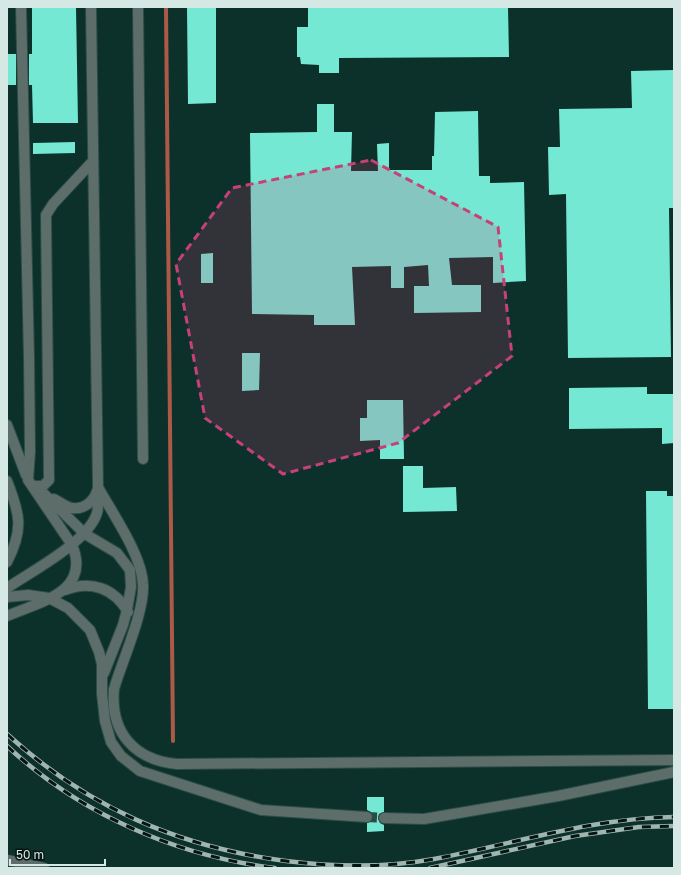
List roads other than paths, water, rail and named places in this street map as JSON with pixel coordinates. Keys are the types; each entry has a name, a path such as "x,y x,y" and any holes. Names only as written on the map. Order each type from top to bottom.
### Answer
{"lane":[{"path":"21,7 30,452 32,483 66,506 78,508 93,500 98,487"},
{"path":"7,588 72,545 85,534 97,512 98,487 91,7"},
{"path":"138,7 144,459"},
{"path":"32,483 43,486 49,480 46,215 53,204 93,161"},
{"path":"7,425 32,483 72,545 76,556 74,576 64,591"},
{"path":"7,481 19,520 17,543 7,562"},
{"path":"98,487 131,547 142,573 143,593 114,690 113,704 118,727 126,739 149,758 162,762 674,760"},
{"path":"45,493 85,534 117,553 130,570 131,587 127,610 123,625 102,679"},
{"path":"7,616 76,586 97,586 105,588 113,594 127,610 131,618 132,633"},
{"path":"7,597 28,595 49,598 68,608 90,630 99,652 106,721 111,742 121,756 140,771 261,810 367,817"},
{"path":"384,818 424,819 558,796 674,772"},
{"path":"7,860 44,868"}],"waterway":[{"path":"166,7 173,741"}],"tunnel":[{"path":"367,817 384,818"}],"railway":[{"path":"7,734 69,783 102,803 136,820 171,834 208,846 246,855 286,861 360,866 416,862 583,827 643,818 674,817"},
{"path":"7,746 35,770 66,792 131,828 166,842 202,853 238,862 275,868"},
{"path":"430,868 575,836 639,827 674,826"}]}
